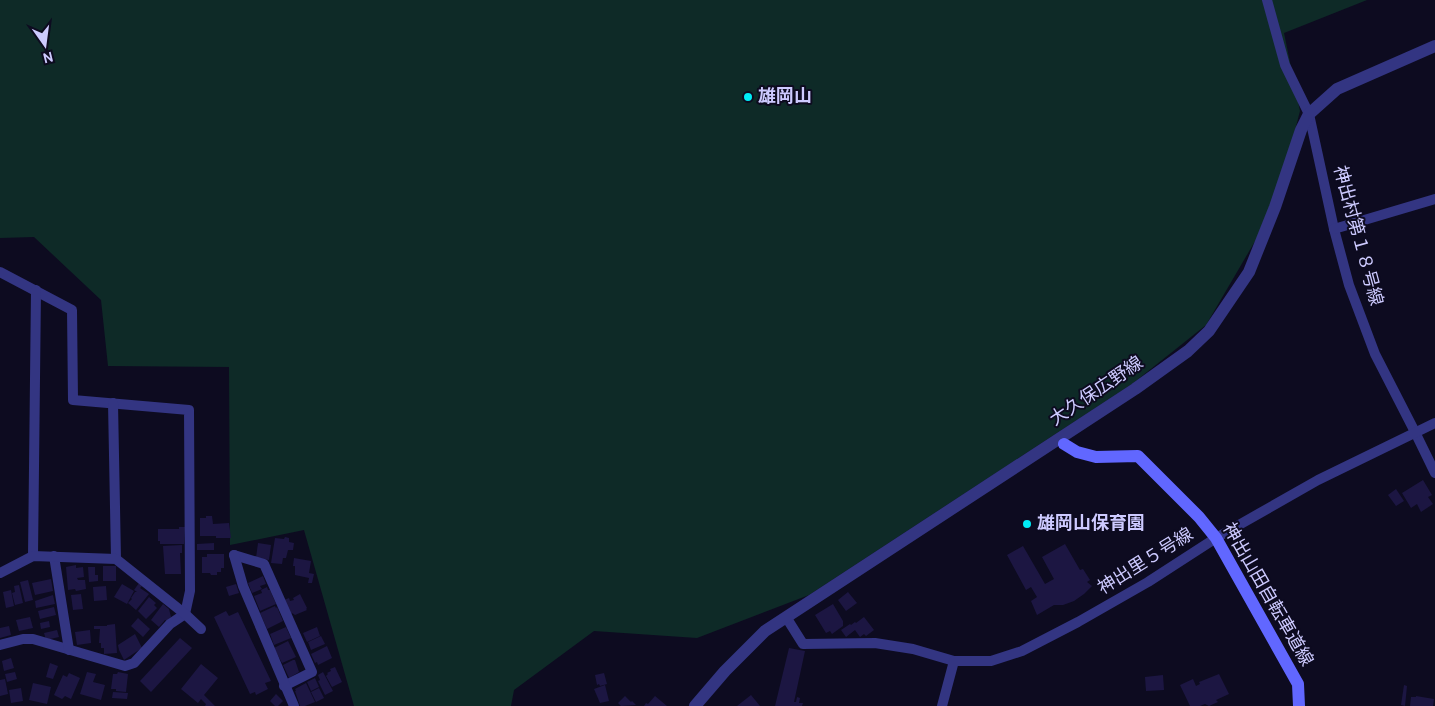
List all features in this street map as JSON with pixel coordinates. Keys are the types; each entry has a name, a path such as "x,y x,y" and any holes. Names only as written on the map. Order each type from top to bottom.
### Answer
{"main road":[{"name":"神出山田自転車道線","path":"1059,442 1077,452 1096,456 1138,456 1199,517 1216,538 1298,684 1299,706"}],"street":[{"name":"神出村第１８号線","path":"1267,0 1285,65 1309,114 1334,229 1349,285 1375,354 1435,473"},
{"name":"大久保広野線","path":"695,706 725,671 765,631 1059,442 1188,351 1209,331 1249,272 1309,114 1337,90 1435,46"},
{"path":"1334,229 1435,199"},
{"path":"0,272 72,310 72,400 189,410 190,591 185,614 170,624 134,663 125,666 33,639 23,639 0,645"},
{"path":"33,556 36,290"},
{"path":"113,403 116,559"},
{"name":"神出里５号線","path":"786,617 803,644 875,643 913,649 954,661 991,661 1022,651 1078,622 1148,582 1216,538 1318,480 1435,422"},
{"path":"0,573 33,556 116,559 201,629"},
{"path":"54,556 69,650"},
{"path":"284,686 312,672 264,564 234,556 243,586 284,686 294,706"},
{"path":"942,706 954,661"}],"green space":[{"path":"0,0 1367,0 1284,33 1300,111 1275,207 1206,325 1132,384 809,595 697,638 594,631 514,690 511,706 354,706 304,530 230,545 229,367 108,366 101,300 34,237 0,238"}],"building":[{"path":"1423,480 1432,495 1428,497 1433,504 1421,512 1417,504 1411,508 1402,493"},
{"path":"1396,489 1404,501 1396,506 1388,495"},
{"path":"206,516 212,516 213,524 229,523 231,538 200,536 200,518 206,518"},
{"path":"179,527 185,527 184,544 160,544 160,541 158,541 158,529 179,529"},
{"path":"285,537 289,538 289,542 294,543 293,550 288,550 282,564 271,563 275,538 284,539"},
{"path":"214,543 214,550 197,550 197,544"},
{"path":"258,543 271,545 269,560 256,558"},
{"path":"1065,544 1080,570 1083,569 1090,580 1087,582 1092,586 1074,601 1063,605 1054,605 1037,615 1031,601 1037,597 1031,587 1026,590 1007,555 1023,546 1045,584 1054,579 1042,557"},
{"path":"182,545 182,553 180,553 181,574 165,574 163,546"},
{"path":"207,554 224,554 224,568 221,568 221,572 217,572 217,575 202,573 202,557 207,557"},
{"path":"294,558 311,561 309,573 314,574 312,583 308,583 309,578 295,575"},
{"path":"76,565 76,568 83,567 84,577 77,578 78,580 85,580 86,589 68,590 66,567"},
{"path":"103,566 116,566 116,581 103,581"},
{"path":"88,567 95,567 95,575 98,575 98,581 89,582"},
{"path":"263,576 266,584 260,586 262,589 252,593 248,583"},
{"path":"51,579 53,591 35,595 32,583"},
{"path":"28,580 33,600 25,602 20,582"},
{"path":"139,583 142,586 140,588 149,594 136,610 128,603 135,592 137,592 134,590"},
{"path":"122,584 134,591 127,604 114,597"},
{"path":"236,584 239,593 229,596 226,587"},
{"path":"19,585 23,603 15,605 12,593 15,592 14,586"},
{"path":"106,586 107,600 94,601 93,587"},
{"path":"267,587 276,604 260,611 254,596 262,593 261,590"},
{"path":"11,590 14,606 6,608 3,592"},
{"path":"848,592 857,603 846,611 838,600"},
{"path":"81,594 83,609 73,610 71,595"},
{"path":"300,594 307,610 295,615 291,614 284,600 289,598 290,601 294,600 293,598"},
{"path":"53,595 55,604 36,608 35,601"},
{"path":"149,597 156,603 154,605 157,608 146,619 138,611"},
{"path":"163,604 169,609 171,617 167,621 165,620 159,627 151,620"},
{"path":"833,604 843,621 843,626 832,634 830,631 826,633 815,615"},
{"path":"275,606 283,621 267,629 260,613"},
{"path":"54,607 56,615 40,619 38,611"},
{"path":"226,611 229,616 238,612 271,681 265,683 268,689 256,695 255,692 250,694 214,617"},
{"path":"30,617 33,628 19,631 16,620"},
{"path":"864,617 874,630 866,636 864,634 860,637 855,630 846,637 841,630"},
{"path":"138,618 150,629 143,637 131,626"},
{"path":"49,621 50,627 41,629 40,623"},
{"path":"115,624 117,653 104,654 104,648 101,648 101,643 99,643 100,629 94,629 94,626"},
{"path":"9,626 11,635 0,638 0,628"},
{"path":"286,627 291,638 274,645 270,634"},
{"path":"317,627 320,636 307,642 303,633"},
{"path":"57,630 59,637 46,640 44,633"},
{"path":"90,630 91,643 77,645 75,632"},
{"path":"135,634 142,648 124,660 118,645"},
{"path":"321,636 325,644 311,650 308,642"},
{"path":"180,638 192,648 151,692 140,681"},
{"path":"288,641 296,657 282,663 274,648"},
{"path":"327,646 332,658 318,665 311,654"},
{"path":"789,648 805,651 794,702 796,702 797,697 800,698 799,703 803,703 802,706 775,706"},
{"path":"11,658 14,668 4,671 2,661"},
{"path":"295,660 299,672 289,678 283,665"},
{"path":"50,663 58,666 53,679 46,677"},
{"path":"201,664 218,678 204,695 215,706 205,706 206,704 201,699 198,703 181,689"},
{"path":"335,667 342,682 332,687 326,676 331,671 330,669"},
{"path":"15,672 17,679 7,682 5,674"},
{"path":"87,672 96,674 93,682 105,685 101,700 80,694"},
{"path":"118,672 128,674 126,692 111,689 113,674"},
{"path":"323,672 333,691 325,695 318,681 320,680 318,675"},
{"path":"69,673 80,678 71,699 65,696 62,699 54,695 63,675 67,677"},
{"path":"604,673 607,684 597,685 595,675"},
{"path":"1219,674 1229,694 1216,700 1218,702 1209,706 1205,704 1190,706 1180,685 1193,679 1196,686 1200,684 1199,682"},
{"path":"1163,675 1164,690 1146,691 1145,677"},
{"path":"315,678 319,687 311,691 307,682"},
{"path":"5,679 8,694 0,696 0,680"},
{"path":"33,683 51,687 47,704 29,700"},
{"path":"306,683 315,702 300,706 295,689"},
{"path":"605,685 609,701 600,703 594,689"},
{"path":"1404,685 1407,686 1405,706 1401,705"},
{"path":"21,688 23,701 11,703 9,690"},
{"path":"319,688 324,698 316,702 311,692"},
{"path":"113,692 128,693 127,699 112,698"},
{"path":"276,694 283,701 278,706 275,706 270,701"},
{"path":"751,695 760,706 737,706"},
{"path":"625,696 636,705 621,706 618,703"},
{"path":"655,696 667,706 644,706"},
{"path":"1411,697 1434,699 1433,706 1410,706"}],"place":[{"name":"雄岡山","path":"748,97"},
{"name":"雄岡山保育園","path":"1027,524"}]}
